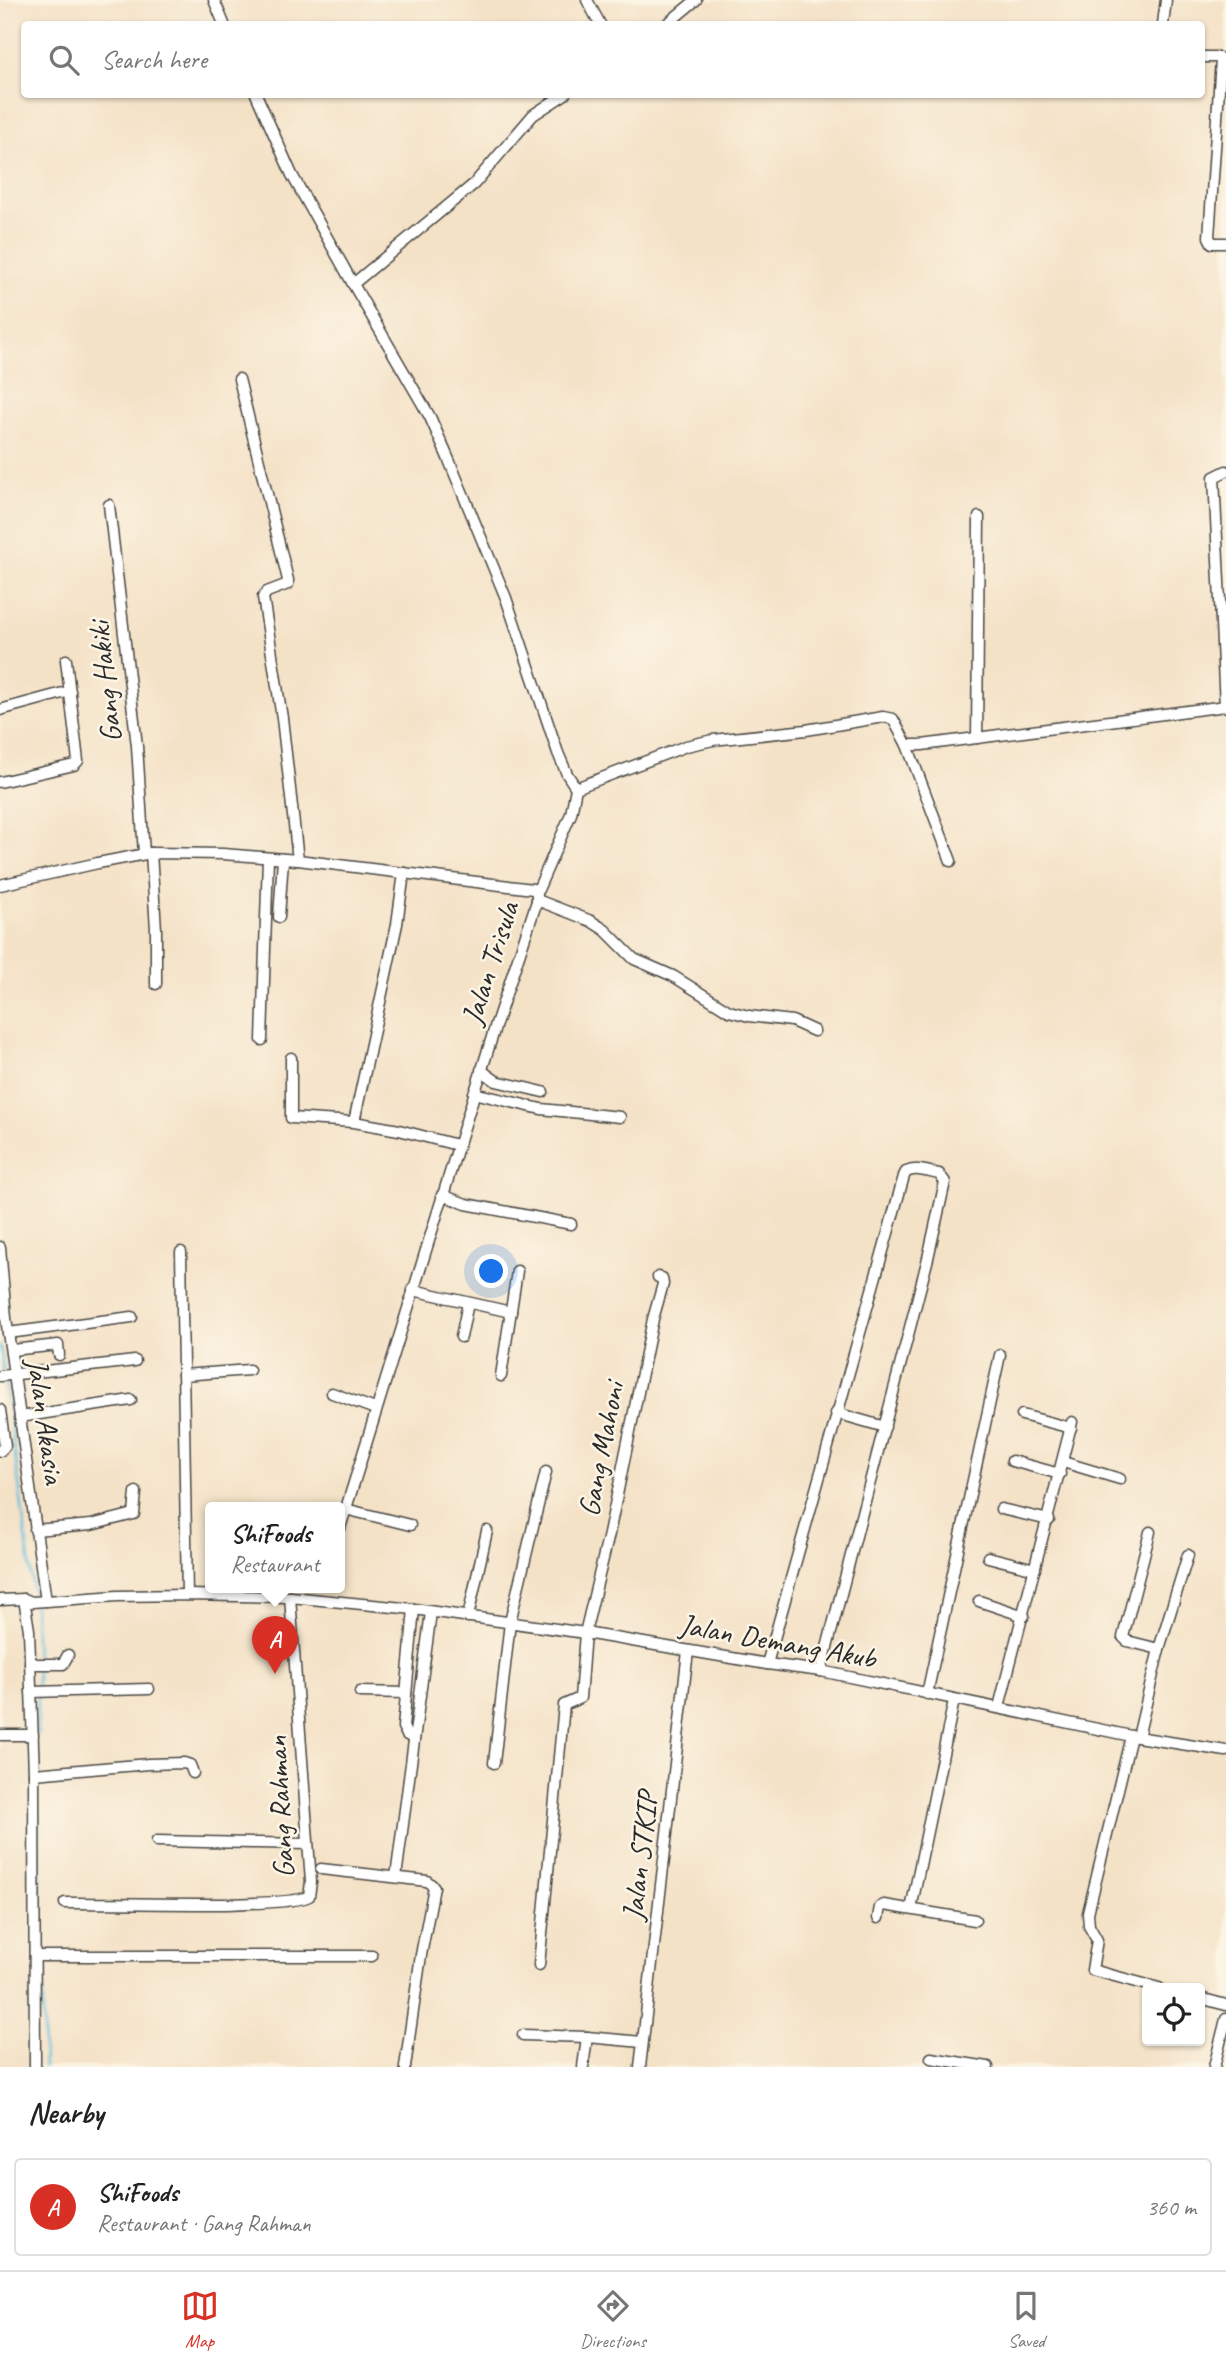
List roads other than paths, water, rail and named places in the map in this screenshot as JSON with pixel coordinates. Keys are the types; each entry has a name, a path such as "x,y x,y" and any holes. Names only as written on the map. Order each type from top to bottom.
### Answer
{"street":[{"path":"214,0 223,21"},
{"path":"587,0 598,21"},
{"path":"671,21 696,0"},
{"path":"1163,21 1166,0"},
{"path":"1205,57 1221,59 1209,237 1212,243 1226,243"},
{"path":"258,98 292,175 357,281 400,368 430,417 506,598 558,753 576,788 571,814 537,896 592,920 634,959 673,976 730,1011 792,1021 814,1031"},
{"path":"357,281 474,184 533,116 559,98"},
{"path":"239,379 288,580 288,584 267,592 263,597 282,718 298,860"},
{"path":"914,745 1225,706 1214,478 1226,471"},
{"name":"Gang Hakiki","path":"109,505 156,929 156,984"},
{"path":"977,738 979,517"},
{"path":"0,782 76,764 79,756 66,660"},
{"path":"0,710 70,691"},
{"path":"576,788 686,746 883,717 893,719 914,745 951,861"},
{"name":"Jalan Trisula","path":"0,885 147,854 223,854 298,860 533,889 537,896 345,1509"},
{"path":"262,1040 268,858"},
{"path":"279,917 283,859"},
{"path":"355,1122 397,924 404,873"},
{"path":"291,1058 291,1118 355,1122 399,1129 457,1145"},
{"path":"481,1070 496,1081 543,1092"},
{"path":"474,1093 541,1109 621,1117"},
{"path":"767,1664 904,1176 906,1172 915,1169 939,1174 945,1182 929,1258 821,1671"},
{"path":"442,1195 466,1204 571,1224"},
{"name":"Jalan Akasia","path":"0,1247 4,1325 12,1350 35,1530 36,1601 29,1630 38,1692 33,1735 39,1774 40,1956 35,2067"},
{"path":"181,1252 187,1595"},
{"path":"501,1376 517,1271"},
{"name":"Gang Mahoni","path":"540,1965 564,1706 580,1698 585,1633 611,1524 653,1319 663,1284 663,1278 658,1276"},
{"path":"413,1290 510,1312"},
{"path":"461,1337 468,1303"},
{"path":"4,1325 132,1318"},
{"path":"12,1350 58,1346 60,1355"},
{"path":"927,1694 1000,1355"},
{"path":"0,1376 135,1361"},
{"path":"183,1375 249,1370"},
{"path":"332,1393 375,1409"},
{"path":"20,1417 131,1400"},
{"path":"0,1410 5,1446 0,1451"},
{"path":"836,1413 885,1427"},
{"path":"999,1707 1072,1425 1022,1415"},
{"path":"1012,1461 1060,1474"},
{"path":"1063,1462 1120,1479"},
{"path":"494,1763 510,1622 547,1472"},
{"path":"35,1530 91,1525 134,1514 136,1492"},
{"path":"1001,1508 1049,1520"},
{"path":"345,1509 410,1525"},
{"path":"468,1617 487,1531"},
{"path":"1150,1532 1123,1637 1126,1641 1159,1649"},
{"path":"1142,1984 1092,1970 1097,1940 1089,1926 1088,1913 1134,1736 1188,1555"},
{"path":"988,1557 1035,1569"},
{"path":"318,1600 320,1593"},
{"name":"Jalan Demang Akub","path":"0,1600 187,1595 290,1597 414,1609 821,1671 954,1700 1226,1752"},
{"name":"Gang Rahman","path":"65,1903 240,1903 301,1900 309,1896 290,1597"},
{"path":"979,1601 1024,1616"},
{"path":"414,1609 403,1727 407,1735 414,1738"},
{"path":"396,1877 431,1612"},
{"name":"Jalan STKIP","path":"640,2067 692,1651"},
{"path":"36,1665 63,1664 68,1655"},
{"path":"38,1692 149,1689"},
{"path":"360,1692 406,1693"},
{"path":"911,1909 954,1700"},
{"path":"0,1735 33,1735"},
{"path":"39,1774 184,1763 190,1765 193,1773"},
{"path":"157,1840 307,1844"},
{"path":"321,1869 427,1881 432,1884 434,1890 421,1955 405,2067"},
{"path":"878,1918 880,1907 884,1905 975,1920"},
{"path":"40,1956 372,1956"},
{"path":"1205,1999 1226,2005"},
{"path":"1214,2067 1226,2019"},
{"path":"523,2035 642,2042"},
{"path":"583,2067 587,2037"},
{"path":"931,2058 955,2065 988,2067"}],"waterway":[{"path":"0,1346 4,1373"},
{"path":"5,1379 34,1598"},
{"path":"34,1605 36,1661"},
{"path":"37,1668 37,1689"},
{"path":"37,1696 38,1735"},
{"path":"39,1811 42,1952"},
{"path":"42,1958 44,2067"}],"place":[{"name":"ShiFoods","path":"275,1674"}]}
